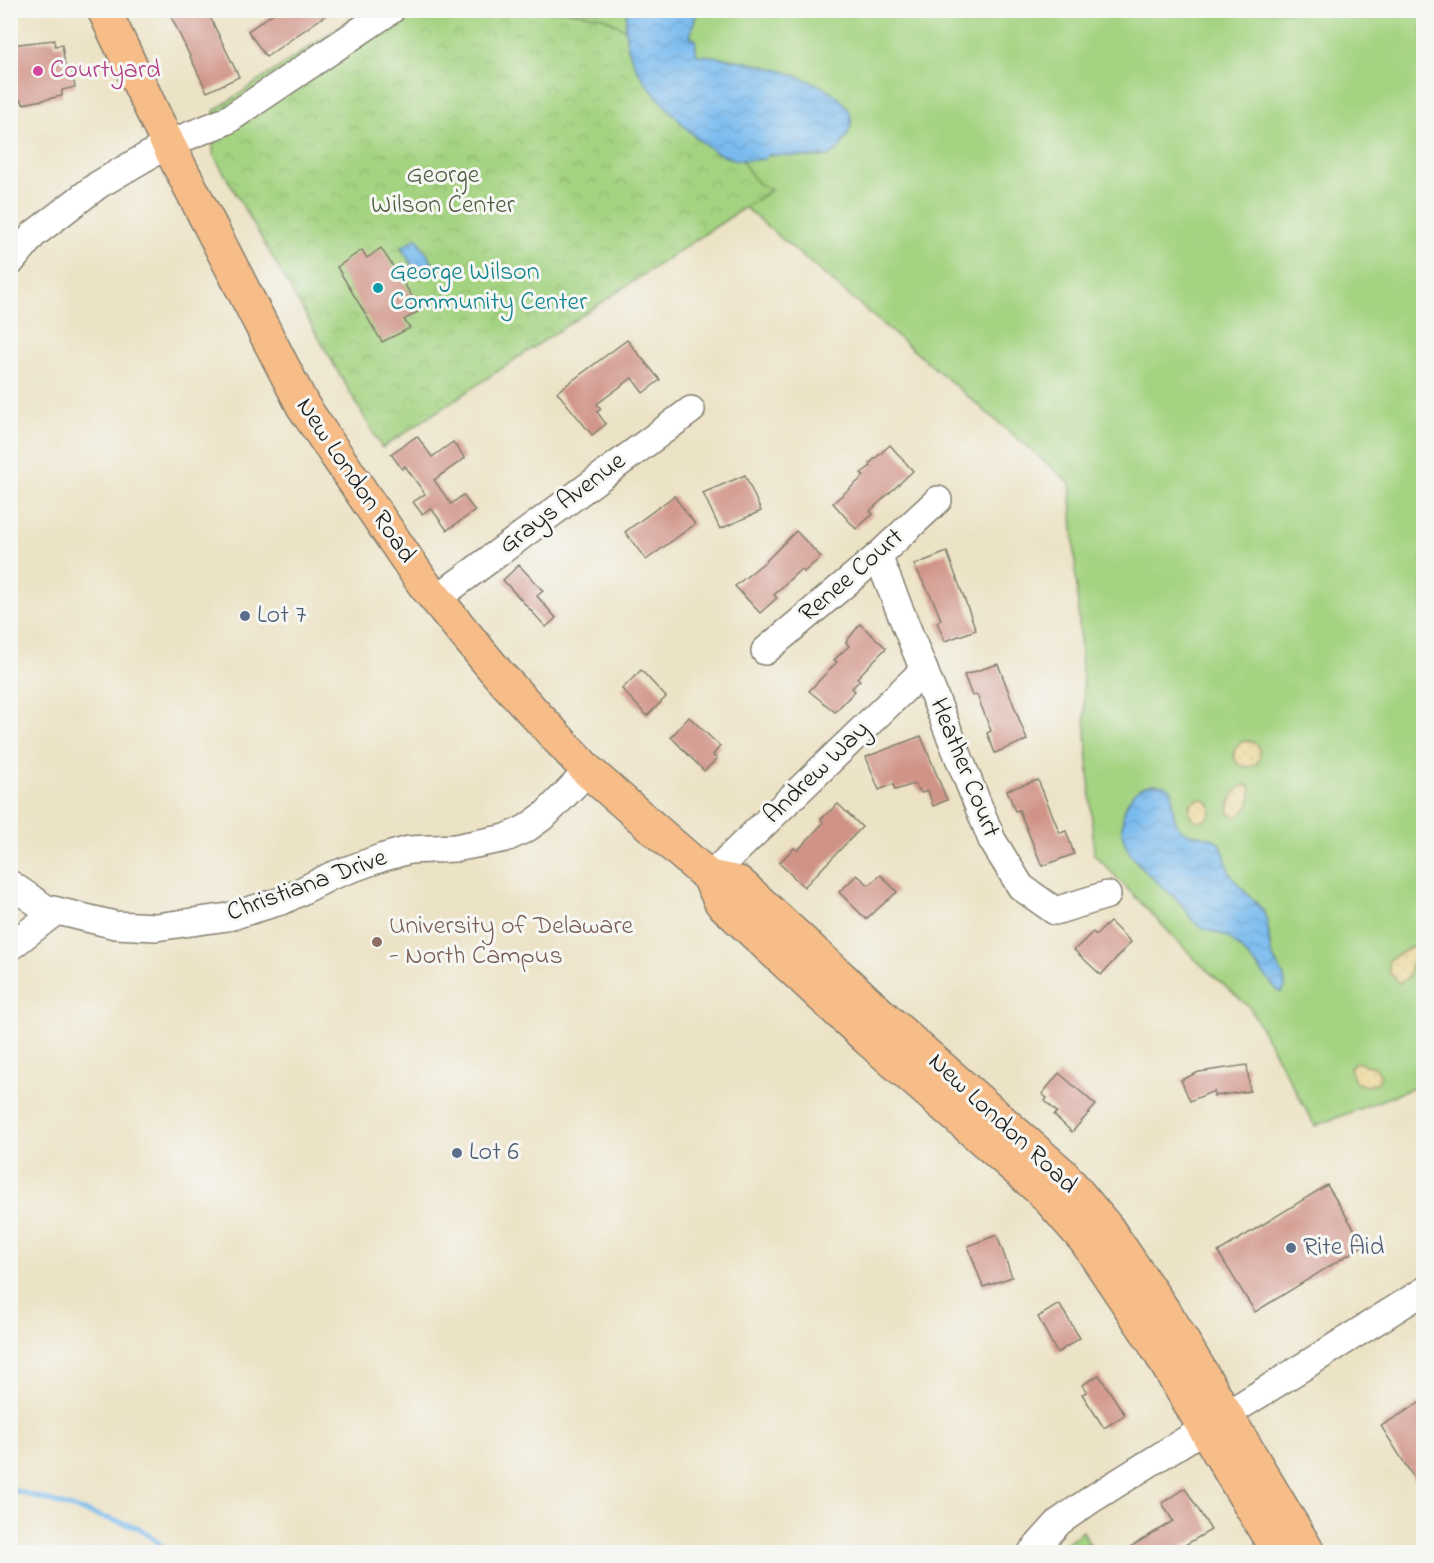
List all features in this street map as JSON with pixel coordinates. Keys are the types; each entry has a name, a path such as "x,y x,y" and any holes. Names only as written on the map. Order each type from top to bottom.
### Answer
{"main road":[{"name":"New London Road","path":"104,10 168,144 303,406 436,599 499,675 588,771 709,877 739,883 888,1021 1062,1173 1107,1228 1171,1322 1215,1422 1278,1552"},
{"name":"New London Road","path":"1215,1422 1308,1552"}],"street":[{"path":"10,262 34,234 98,184 168,144 226,121 390,10"},
{"name":"Grays Avenue","path":"436,599 691,410"},
{"name":"Renee Court","path":"765,651 878,556 939,500"},
{"name":"Heather Court","path":"878,556 992,840 1021,887 1055,911 1107,895"},
{"name":"Andrew Way","path":"709,877 924,670"},
{"name":"Christiana Drive","path":"10,884 45,908 115,925 156,927 228,916 285,900 331,876 409,850 455,848 506,838 527,828 545,815 588,771"},
{"path":"10,947 56,911"},
{"path":"1032,1552 1046,1535 1074,1511 1424,1291"}],"green space":[{"name":"George Wilson Center","path":"363,11 565,11 603,17 634,34 725,136 757,183 771,190 382,448 213,154 214,111"},
{"path":"554,11 1423,11 1423,1084 1315,1126 1250,1008 1197,961 1094,854 1070,483 557,48"},
{"path":"1082,1531 1094,1552 1057,1552"}],"sand":[{"path":"1247,741 1256,745 1260,754 1256,763 1247,767 1238,763 1234,754 1238,745"},
{"path":"1244,785 1250,786 1250,800 1246,809 1235,817 1229,813 1230,801"},
{"path":"1200,799 1210,806 1211,810 1204,820 1200,821 1190,814 1189,810 1196,800"},
{"path":"1411,947 1416,948 1417,953 1410,967 1409,977 1399,983 1389,972 1389,960"},
{"path":"1356,1062 1376,1068 1381,1076 1377,1083 1367,1086 1356,1083 1350,1068"}],"water":[{"path":"627,11 697,11 690,37 695,39 697,55 765,66 820,86 840,99 850,115 848,133 842,144 835,153 822,157 767,155 765,159 742,160 729,158 714,151 695,136 646,84 631,57 627,43 625,27"},
{"path":"417,238 435,267 419,277 401,247"},
{"path":"1154,784 1165,785 1172,790 1174,815 1180,828 1190,834 1215,839 1219,843 1233,878 1263,911 1267,921 1272,955 1284,978 1285,988 1282,992 1279,992 1229,938 1196,924 1182,905 1138,864 1130,852 1124,840 1122,825 1125,809 1135,792"}],"building":[{"path":"168,10 207,11 239,77 207,92"},
{"path":"278,10 333,10 266,57 248,31"},
{"name":"Courtyard","path":"54,40 55,46 62,45 66,72 72,71 75,87 62,90 62,96 23,104 22,100 10,101 10,45"},
{"name":"George Wilson Community Center","path":"381,248 421,310 404,320 410,328 382,342 337,267 362,250 367,258"},
{"path":"627,340 660,380 643,393 632,378 597,404 601,409 597,412 606,424 592,435 557,392"},
{"path":"417,436 432,457 453,442 465,458 434,480 451,504 463,495 475,511 447,530 431,508 422,514 413,502 425,494 405,466 402,469 391,454"},
{"path":"890,445 913,471 870,511 873,514 856,529 833,503 864,476 861,473 871,466 870,463"},
{"path":"745,475 761,511 720,529 703,493"},
{"path":"674,496 695,524 646,560 625,532"},
{"path":"796,531 821,557 804,572 801,569 774,595 777,598 760,613 735,586 766,561"},
{"path":"947,552 976,630 945,641 937,622 941,620 934,602 914,565"},
{"path":"519,565 543,591 537,596 556,618 546,627 503,580"},
{"path":"860,624 886,648 857,678 860,680 852,688 855,691 835,712 809,691 837,662 834,660 849,646 846,642"},
{"path":"998,664 1027,740 995,753 987,733 991,731 977,695 972,696 964,675"},
{"path":"641,670 666,697 647,716 622,689"},
{"path":"689,717 720,746 713,755 717,759 704,771 671,737"},
{"path":"921,736 947,800 933,806 928,790 922,793 914,784 895,790 893,784 879,790 866,757"},
{"path":"1038,780 1060,833 1066,831 1074,854 1042,866 1019,810 1015,811 1007,790"},
{"path":"838,804 862,827 804,887 779,863 794,848 798,850 823,823 821,819"},
{"path":"857,875 869,885 881,875 897,892 866,919 839,892"},
{"path":"1110,922 1131,942 1101,975 1074,950 1093,932 1096,935"},
{"path":"1247,1065 1250,1091 1214,1096 1214,1091 1190,1101 1181,1080 1199,1072"},
{"path":"1059,1073 1096,1105 1072,1132 1054,1115 1057,1112 1045,1101 1047,1098 1042,1094"},
{"name":"Rite Aid","path":"1327,1185 1364,1245 1255,1312 1218,1252"},
{"path":"997,1235 1012,1277 983,1287 968,1246"},
{"path":"1059,1304 1080,1338 1057,1353 1038,1317"},
{"path":"1099,1375 1125,1415 1104,1428 1082,1394 1087,1392 1082,1385"},
{"path":"1424,1400 1424,1494 1381,1426"},
{"path":"1185,1488 1211,1530 1173,1552 1122,1552 1173,1521 1162,1503"}],"waterway":[{"path":"10,1489 139,1528 170,1552"}],"place":[{"name":"Courtyard","path":"38,71"},
{"name":"George Wilson Community Center","path":"378,288"},
{"name":"Lot 7","path":"245,616"},
{"name":"University of Delaware - North Campus","path":"377,942"},
{"name":"Lot 6","path":"457,1153"},
{"name":"Rite Aid","path":"1291,1248"}]}
